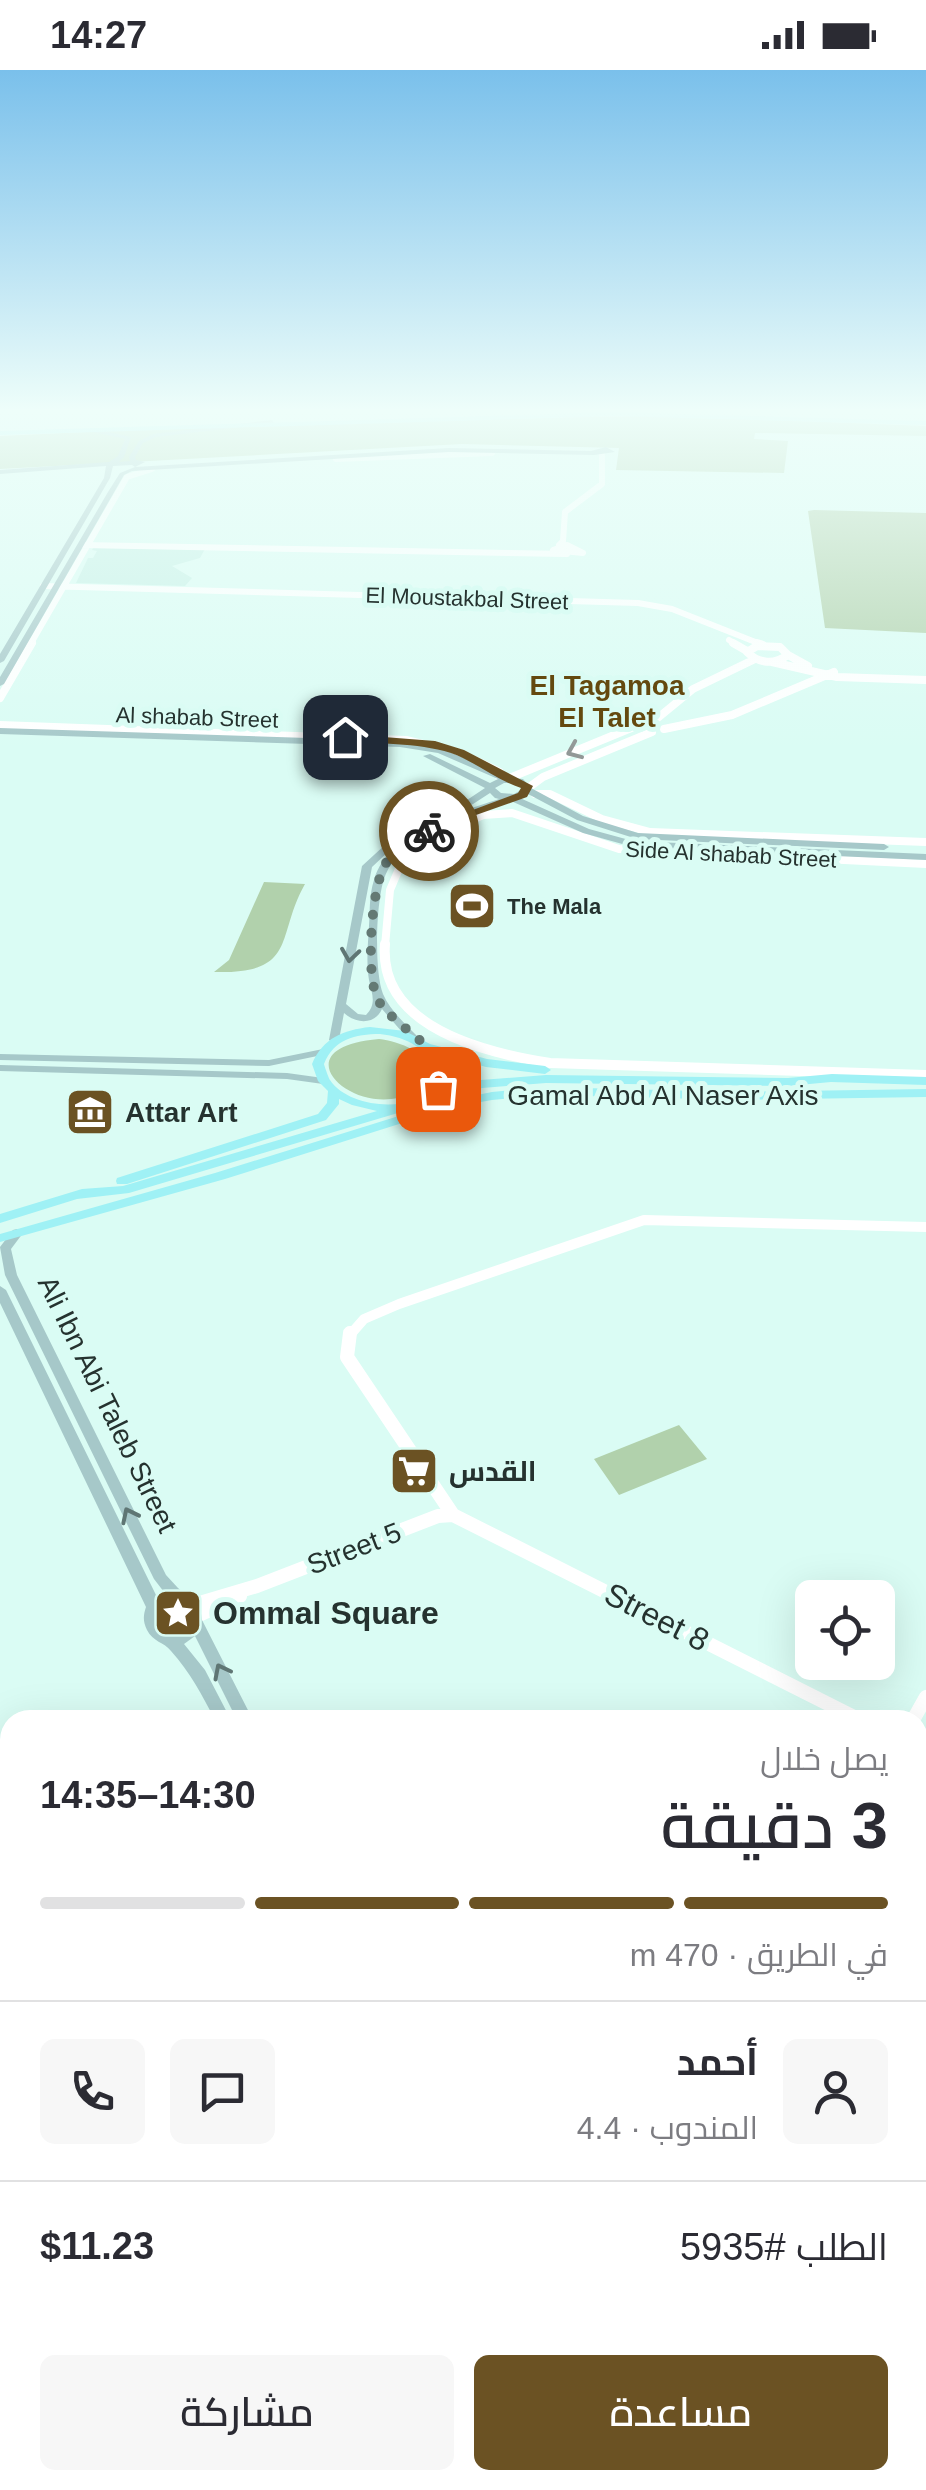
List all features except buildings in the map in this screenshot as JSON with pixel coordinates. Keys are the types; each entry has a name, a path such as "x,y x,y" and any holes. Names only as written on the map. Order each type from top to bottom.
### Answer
{"main road":[{"path":"0,661 78,524"},
{"path":"0,684 94,524"},
{"name":"Al shabab Street","path":"0,731 440,750 504,779 520,781 530,791"},
{"name":"Al shabab Street","path":"376,746 434,757 472,776 498,796 511,798"},
{"path":"472,776 485,770"},
{"path":"334,1040 367,866 402,834 470,802 504,779"},
{"path":"322,1052 318,1069 333,1092 378,1105 406,1106 426,1099 438,1089 443,1072 435,1055 378,999 372,980 376,889 388,860 415,838 530,791 608,828 656,838 926,845"},
{"path":"511,798 599,836 643,846 926,860"},
{"path":"534,808 546,801"},
{"path":"470,802 483,812"},
{"path":"373,943 386,934"},
{"path":"342,1006 354,1018 368,1018 375,1014 378,999"},
{"path":"0,1056 286,1062 322,1052 334,1040 372,1030 418,1042"},
{"name":"Gamal Abd Al Naser Axis","path":"418,1042 526,1069 926,1078"},
{"path":"286,1062 290,1068 287,1076"},
{"path":"0,1068 287,1076 323,1081"},
{"path":"78,1195 124,1190 450,1091 497,1082 832,1078"},
{"path":"98,1211 121,1198 214,1169 455,1097 500,1088 547,1084 793,1089 829,1094"},
{"name":"Gamal Abd Al Naser Axis","path":"17,1233 464,1101 546,1091 737,1096 926,1092"},
{"path":"0,1219 322,1117 333,1104 333,1092"},
{"path":"426,1099 464,1101"},
{"path":"341,1139 354,1117 378,1105"},
{"path":"322,1117 342,1124 341,1139"},
{"name":"Ali Ibn Abi Taleb Street","path":"17,1233 2,1245 11,1275 161,1580 191,1610 240,1710"},
{"name":"Ali Ibn Abi Taleb Street","path":"0,1290 106,1530 154,1608 149,1626 156,1635 170,1638"},
{"path":"141,1587 161,1580"},
{"path":"154,1608 191,1610 186,1634 170,1638 200,1675 218,1710"}],"street":[{"path":"85,541 96,524"},
{"path":"564,524 564,546"},
{"path":"70,537 85,541 540,552 564,546"},
{"path":"540,552 564,546"},
{"name":"El Moustakbal Street","path":"42,588 634,606 672,615 748,650"},
{"path":"0,698 59,589"},
{"name":"El Moustakbal Street","path":"59,589 638,603 672,609 763,645 780,647 788,655"},
{"path":"754,660 748,650 763,645"},
{"path":"772,662 788,655 830,674"},
{"path":"0,731 406,740 460,752 500,772 504,779 654,721 691,690 754,660 830,674 926,678"},
{"path":"530,791 543,777 652,732 732,715 830,674"},
{"path":"654,721 664,728"},
{"path":"641,724 644,730 652,732"},
{"name":"Side Al shabab Street","path":"530,791 550,794 602,820 650,832 926,845"},
{"name":"Side Al shabab Street","path":"483,812 518,814 588,841 638,851 926,860"},
{"path":"458,822 400,864 390,890 384,968 396,991 420,1018 478,1049 528,1061 673,1070"},
{"path":"762,1073 926,1078"},
{"path":"453,1516 348,1357 350,1333 364,1319 433,1291 644,1220 926,1228"},
{"name":"Street 5","path":"191,1610 438,1516 453,1516"},
{"name":"Street 8","path":"453,1516 840,1710"}],"shaded area":[{"path":"810,524 926,524 926,633 825,628"},
{"path":"206,547 200,558 172,566 192,578 185,586 76,583 88,558 93,558 97,551 92,550"},
{"path":"264,882 305,884 280,949 260,967 214,972 229,960"},
{"path":"379,1039 402,1045 423,1057 431,1073 426,1082 413,1092 392,1099 370,1098 336,1080 329,1068 332,1055 348,1045"},
{"path":"679,1425 707,1459 619,1495 594,1459"}],"way so far":[{"path":"429,831 397,851 378,879 372,980 384,1009 438,1059 443,1072 438,1089"}],"place":[{"name":"The Mala","path":"472,906"},
{"name":"Attar Art","path":"90,1112"},
{"name":"القدس","path":"414,1471"},
{"name":"Ommal Square","path":"178,1613"}],"district":[{"name":"El Tagamoa El Talet","path":"607,701"}],"route":[{"path":"345,737 431,744 460,752 497,771 506,780 527,786 523,795 429,831"}]}
